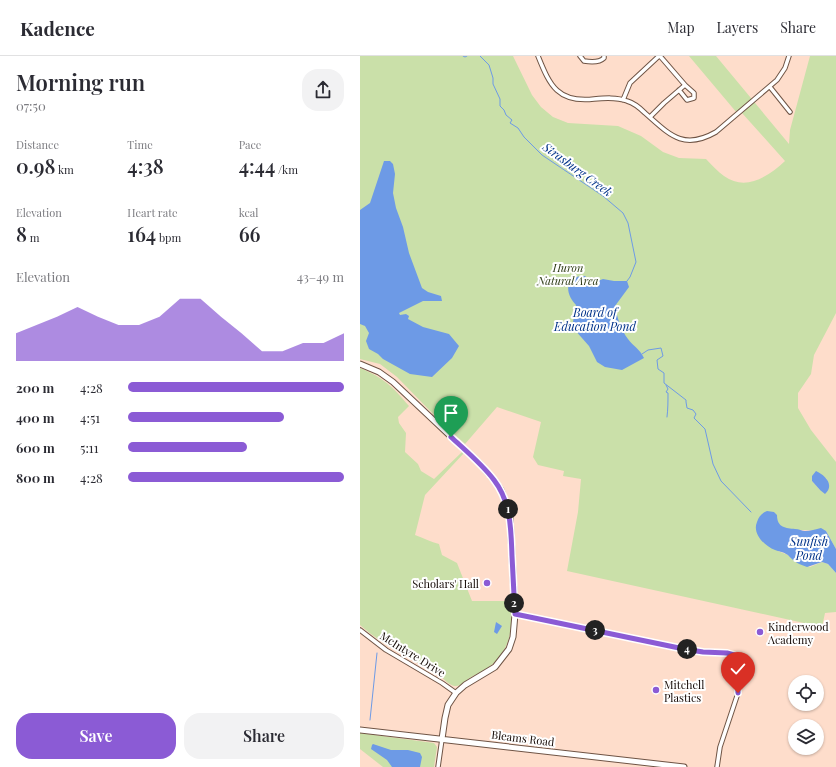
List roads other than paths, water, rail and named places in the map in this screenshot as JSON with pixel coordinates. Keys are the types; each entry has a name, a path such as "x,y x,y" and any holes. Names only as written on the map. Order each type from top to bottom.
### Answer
{"street":[{"path":"538,56 552,85 562,94 582,100 605,98 623,100 634,104 667,132 675,137 685,140 697,140 709,137 716,132 777,80 783,71 788,56"},
{"path":"580,56 587,62 600,61 604,58 604,56"},
{"path":"623,100 630,83 660,56 685,85 694,93 694,98 687,100 678,90"},
{"path":"650,117 685,85"},
{"path":"770,87 790,112"},
{"path":"360,364 379,372 394,382 480,464 501,490 507,504 511,524 515,614 513,637 509,649 495,667 465,685 456,693 448,705 438,767"},
{"path":"515,614 684,649 734,655 737,664 738,693 720,747 718,767"},
{"name":"McIntyre Drive","path":"360,630 386,650 456,693"},
{"name":"Bleams Road","path":"360,730 684,767"}],"water":[{"path":"384,161 390,161 393,164 395,174 393,193 396,208 403,227 409,253 422,288 428,292 441,296 442,301 423,301 399,313 400,315 406,314 409,316 408,319 423,327 449,334 459,346 452,358 432,377 410,374 383,359 369,349 366,341 369,333 365,326 360,324 360,210 370,203"},
{"name":"Board of Education Pond","path":"585,276 592,283 603,279 627,281 629,287 615,306 623,332 641,352 644,358 622,370 605,367 597,362 589,346 574,329 573,322 576,305 569,295 568,287 571,281 575,278"},
{"path":"816,471 823,475 828,481 829,487 825,494 812,481 812,476"},
{"name":"Sunfish Pond","path":"767,511 774,512 777,515 780,525 785,528 805,531 821,528 826,531 836,549 836,573 828,564 822,562 807,567 801,565 787,554 776,551 763,542 758,535 756,526 760,516"},
{"path":"496,622 502,626 497,634 494,632"},
{"path":"373,744 391,750 408,750 420,753 422,757 420,767 392,767 387,760 371,749"}],"waterway":[{"name":"Strasburg Creek","path":"463,56 467,56"},
{"name":"Strasburg Creek","path":"480,56 489,65 493,78 493,84 500,99 500,106 506,115 512,120 510,123 518,128 524,137 542,155 603,196 623,213 628,223 636,262 627,281"},
{"path":"642,354 648,350 661,348 663,356 657,360 658,369 664,373 664,383 686,400 687,408 693,410 696,414 694,418 705,429 713,464 721,481 751,512"},
{"path":"666,385 668,389 666,392 668,393 667,417"},
{"path":"370,720 377,653"}],"place":[{"name":"Scholars' Hall","path":"487,583"},
{"name":"Kinderwood Academy","path":"760,632"},
{"name":"Mitchell Plastics","path":"656,690"}],"park label":[{"name":"Huron Natural Area","path":"568,273"}]}
